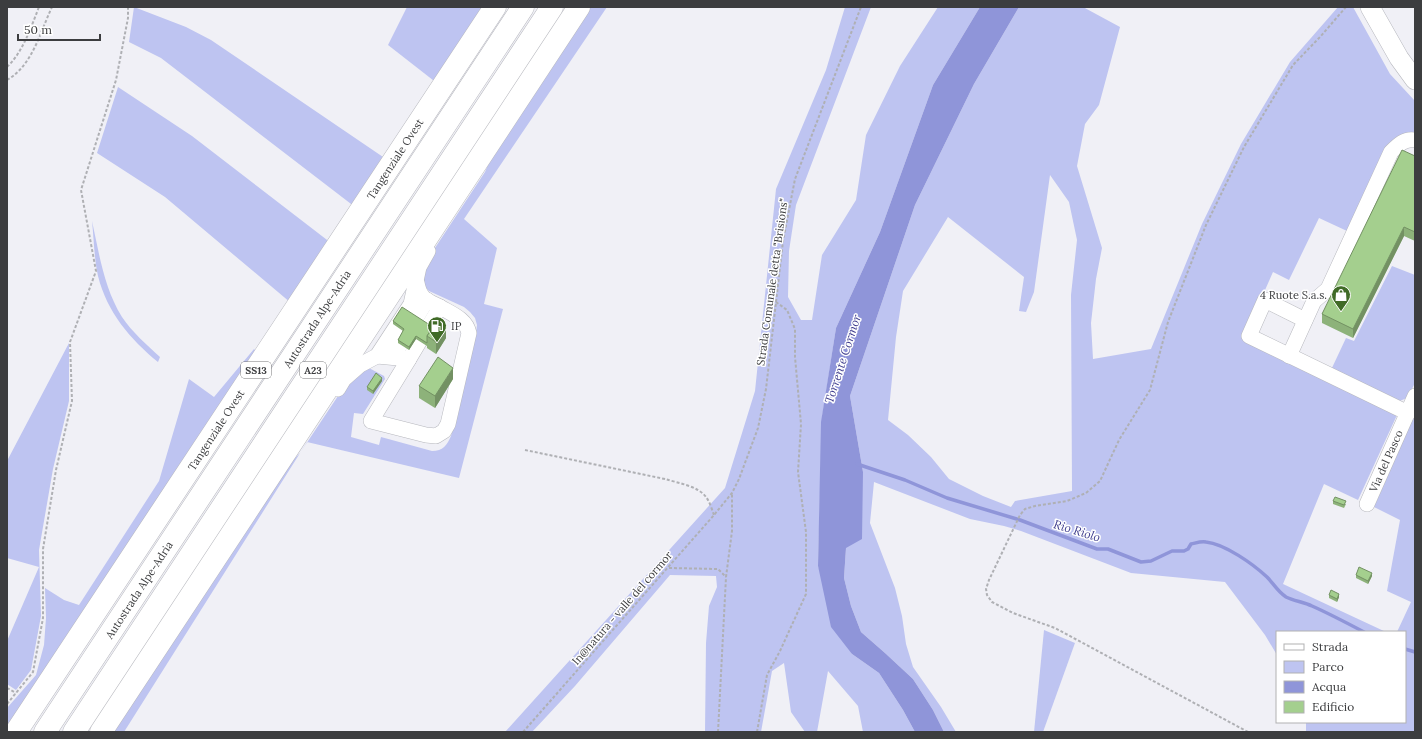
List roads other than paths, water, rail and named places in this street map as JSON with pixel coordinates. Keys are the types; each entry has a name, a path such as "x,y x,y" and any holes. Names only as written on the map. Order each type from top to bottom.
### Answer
{"highway":[{"name":"Tangenziale Ovest","path":"16,732 496,7"},
{"name":"Autostrada Alpe-Adria","path":"45,732 523,7"},
{"name":"A23","path":"74,732 552,7"},
{"path":"101,732 580,7"}],"main road":[{"path":"1370,7 1399,58 1415,80"}],"street":[{"path":"1289,356 1314,301 1328,289 1391,152 1400,143 1410,139 1415,140"},
{"path":"278,464 296,452 344,379 360,365 377,356 411,304 419,268 426,254 484,169 485,150"},
{"path":"416,282 419,292 427,300 464,322 468,326 469,333 448,424 444,430 436,436 426,435 371,421 440,308"},
{"path":"393,357 427,300"},
{"path":"1305,320 1265,300 1249,336 1408,413"},
{"path":"377,356 409,358"},
{"name":"Via del Pasco","path":"1366,504 1415,396"}],"water":[{"name":"Torrente Cormor","path":"980,7 1019,7 974,84 915,205 850,396 863,472 862,539 846,548 844,578 851,606 861,632 913,679 933,710 944,732 915,732 903,710 879,673 852,654 831,627 818,566 821,422 836,328 880,232 933,85"}],"waterway":[{"name":"Rio Riolo","path":"857,464 905,480 947,498 1020,520 1097,549 1108,549 1141,562 1151,561 1172,551 1184,551 1188,549 1191,544 1206,542 1222,546 1254,566 1286,597 1306,603 1362,631"},
{"name":"Rio Riolo","path":"1406,649 1415,652"}],"place":[{"name":"4 Ruote S.a.s.","path":"1341,312"},
{"name":"IP","path":"437,343"}]}
